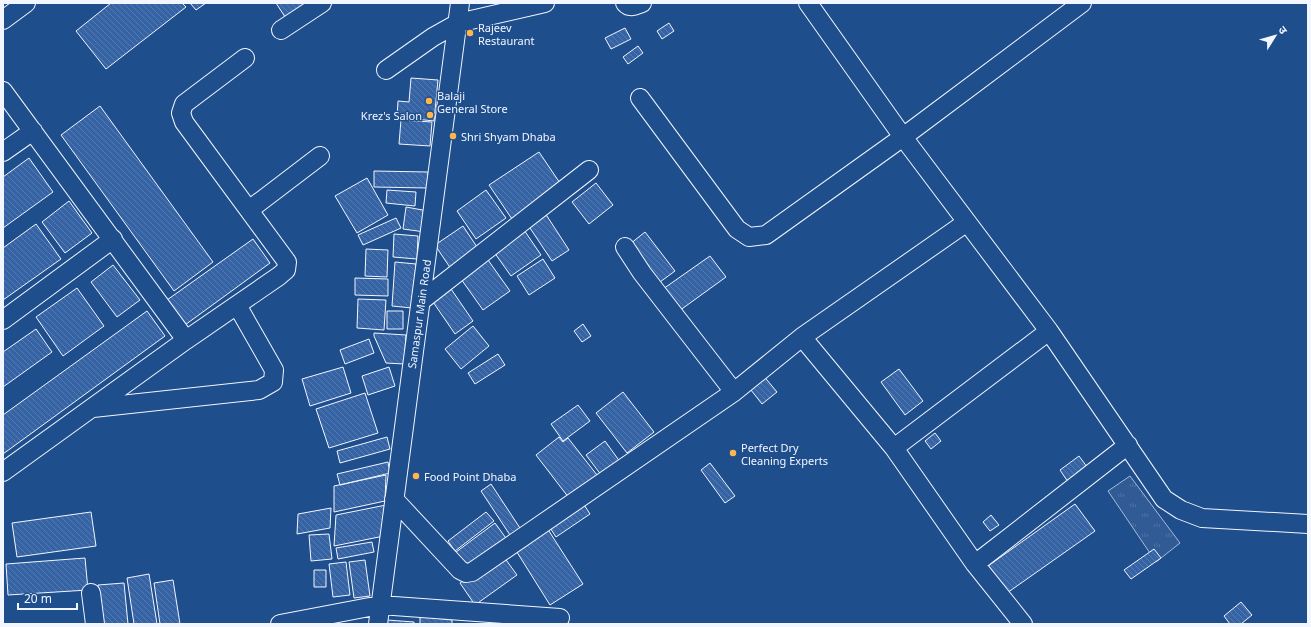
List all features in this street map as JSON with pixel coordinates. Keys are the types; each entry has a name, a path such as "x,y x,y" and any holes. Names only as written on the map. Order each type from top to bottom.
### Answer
{"street":[{"path":"3,20 26,3"},
{"path":"281,30 322,3"},
{"name":"Samaspur Main Road","path":"378,624 460,3"},
{"path":"386,70 433,37 458,23 545,3"},
{"path":"625,3 627,6 631,7 642,3"},
{"path":"808,3 903,137 1049,331 1164,499 1181,510 1202,518 1308,524"},
{"path":"640,98 737,229 749,237 766,235 903,137 1082,3"},
{"path":"3,472 286,270 287,262 184,122 181,113 184,104 245,58"},
{"path":"3,91 186,340"},
{"path":"3,152 33,131"},
{"path":"249,210 320,156"},
{"path":"421,301 589,170"},
{"path":"394,499 460,570 466,573 472,572 734,392 802,337 967,222"},
{"path":"3,320 113,240"},
{"path":"625,246 646,279 734,392"},
{"path":"92,408 259,390 272,382 274,370 237,305"},
{"path":"894,448 1049,331"},
{"path":"802,337 894,448 975,564 1023,624"},
{"path":"975,564 1128,445"},
{"path":"91,593 95,624"},
{"path":"281,624 380,604 560,618"}],"green space":[{"path":"1130,476 1180,543 1156,562 1108,491"}],"building":[{"path":"111,3 182,3 186,7 106,69 76,31"},
{"path":"190,3 206,3 196,10"},
{"path":"276,3 306,3 307,6 287,20"},
{"path":"669,23 674,31 662,39 657,31"},
{"path":"625,28 631,39 611,49 605,38"},
{"path":"638,46 643,53 628,64 623,57"},
{"path":"411,78 438,80 434,121 397,117 398,101 409,102"},
{"path":"100,106 213,262 174,291 61,135"},
{"path":"401,120 432,122 430,146 399,144"},
{"path":"539,152 564,189 514,222 489,185"},
{"path":"29,158 53,192 3,228 3,177"},
{"path":"374,171 428,172 428,188 374,187"},
{"path":"367,178 388,215 357,233 335,196"},
{"path":"596,183 613,205 589,224 572,202"},
{"path":"387,190 416,192 415,206 386,203"},
{"path":"486,190 506,218 476,239 457,211"},
{"path":"69,201 92,233 65,253 42,222"},
{"path":"406,207 428,211 425,232 403,229"},
{"path":"545,213 569,250 552,261 528,225"},
{"path":"396,218 401,228 363,245 358,235"},
{"path":"36,224 61,259 3,300 3,248"},
{"path":"463,226 481,253 453,272 435,245"},
{"path":"524,230 541,255 511,276 494,252"},
{"path":"645,232 675,271 660,282 630,244"},
{"path":"394,234 418,236 417,259 393,257"},
{"path":"253,239 270,263 185,325 167,300"},
{"path":"366,249 388,250 387,277 365,276"},
{"path":"710,256 726,277 679,311 663,289"},
{"path":"543,259 555,278 529,295 517,276"},
{"path":"488,260 510,291 483,310 461,279"},
{"path":"395,262 416,264 412,308 392,306"},
{"path":"113,265 140,300 117,317 91,282"},
{"path":"355,278 388,279 388,296 355,295"},
{"path":"449,286 473,321 455,334 431,299"},
{"path":"77,288 104,326 63,356 36,317"},
{"path":"358,299 386,300 384,330 357,328"},
{"path":"147,311 165,336 3,454 3,415"},
{"path":"387,311 403,311 403,329 387,329"},
{"path":"583,324 591,336 582,342 574,331"},
{"path":"473,326 489,346 461,369 445,349"},
{"path":"36,329 52,352 3,387 3,352"},
{"path":"374,333 406,335 404,364 386,363"},
{"path":"369,339 374,353 345,364 340,350"},
{"path":"498,354 505,365 475,384 468,373"},
{"path":"343,367 351,393 310,406 302,379"},
{"path":"389,367 395,386 368,395 362,376"},
{"path":"899,369 923,401 905,415 881,382"},
{"path":"762,374 777,392 762,404 747,385"},
{"path":"623,392 654,432 627,453 596,413"},
{"path":"365,393 378,433 329,448 316,409"},
{"path":"578,405 590,421 563,441 551,424"},
{"path":"935,433 941,441 931,449 925,441"},
{"path":"387,437 390,449 340,463 337,451"},
{"path":"559,437 563,442 568,438 597,475 569,498 536,455"},
{"path":"605,441 623,466 605,480 586,455"},
{"path":"1079,456 1090,471 1070,485 1060,470"},
{"path":"388,462 390,473 340,485 337,474"},
{"path":"710,463 735,496 725,503 701,470"},
{"path":"386,475 385,501 334,512 334,486"},
{"path":"491,484 520,528 510,535 481,491"},
{"path":"581,500 590,514 556,537 547,523"},
{"path":"1075,504 1095,531 1007,593 988,566"},
{"path":"386,505 384,536 334,546 336,515"},
{"path":"331,508 330,528 297,534 298,514"},
{"path":"91,512 96,546 17,557 12,523"},
{"path":"486,512 494,521 455,551 448,541"},
{"path":"991,515 999,525 990,531 983,522"},
{"path":"495,523 508,541 465,573 452,555"},
{"path":"547,528 583,584 550,605 515,549"},
{"path":"329,534 332,559 311,561 309,535"},
{"path":"372,542 374,552 338,559 336,548"},
{"path":"1154,549 1161,558 1131,579 1124,570"},
{"path":"501,553 517,575 475,605 460,583"},
{"path":"85,558 88,590 8,595 6,564"},
{"path":"365,560 370,596 354,598 349,562"},
{"path":"346,562 350,595 333,597 329,564"},
{"path":"314,570 326,570 326,587 314,587"},
{"path":"149,574 157,624 134,624 127,578"},
{"path":"173,580 180,624 160,624 154,583"},
{"path":"124,583 128,624 101,624 98,585"},
{"path":"1241,602 1252,615 1241,624 1230,624 1224,616"},
{"path":"420,616 452,620 452,624 420,624"},
{"path":"387,620 414,622 414,624 386,624"}],"place":[{"name":"Rajeev Restaurant","path":"470,33"},
{"name":"Balaji General Store","path":"429,101"},
{"name":"Krez's Salon","path":"430,115"},
{"name":"Shri Shyam Dhaba","path":"453,136"},
{"name":"Perfect Dry Cleaning Experts","path":"733,453"},
{"name":"Food Point Dhaba","path":"416,476"}]}
